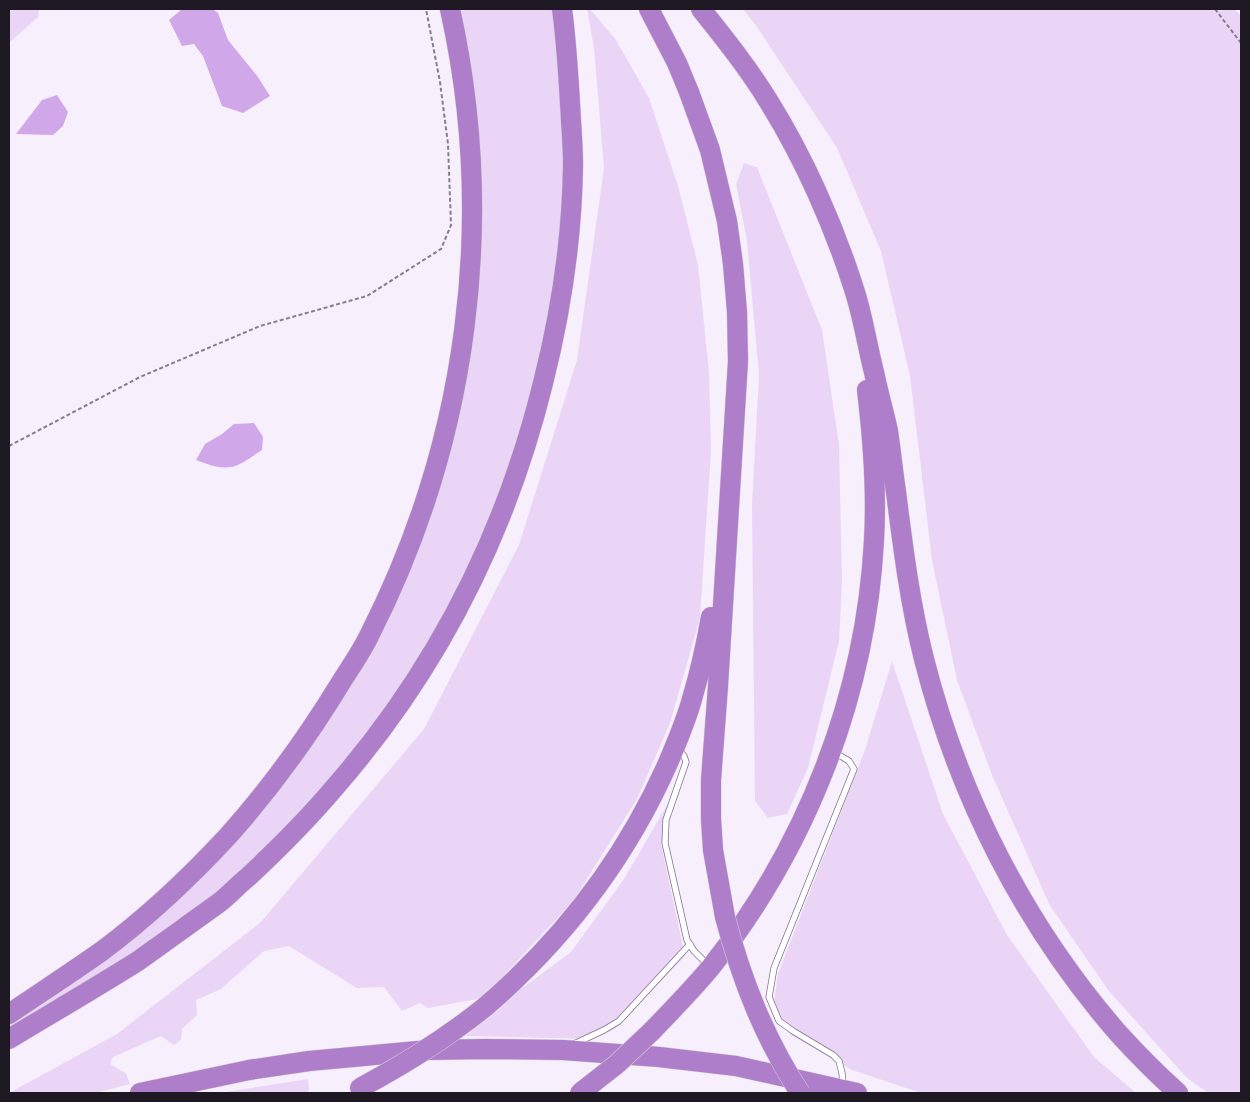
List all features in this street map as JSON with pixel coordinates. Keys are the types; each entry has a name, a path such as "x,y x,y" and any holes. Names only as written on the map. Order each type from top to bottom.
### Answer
{"highway":[{"path":"9,1014 62,980 105,949 196,869 228,836 292,758 321,715 369,637 393,586 411,543 428,492 446,427 458,370 472,259 472,194 466,101 450,9"},
{"path":"9,1039 141,959 221,901 264,862 304,823 354,766 387,723 452,620 499,523 518,473 539,401 554,338 565,274 573,165 568,54 562,9"},
{"path":"649,9 677,63 710,150 734,264 738,361 710,780 713,850 725,917 741,974 779,1058 800,1093"},
{"path":"701,9 750,74 770,104 794,147 822,203 855,291 888,432 912,605 923,657 941,718 962,777 982,824 1006,871 1060,959 1119,1034 1178,1093"},
{"path":"580,1093 617,1064 652,1031 710,968 743,923 781,862 802,822 832,750 853,682 860,650 868,602 874,541 875,480 872,433 855,291"},
{"path":"354,1090 399,1067 426,1050 485,1007 545,950 603,879 630,838 657,787 692,701 703,660 726,539"},
{"path":"140,1093 249,1070 355,1056 429,1050 563,1050 659,1057 736,1066 848,1092"}],"lane":[{"path":"675,746 684,756 686,762 666,820 665,843 687,940 710,968"},
{"path":"832,750 849,761 854,769 774,968 769,998 779,1021 839,1061 848,1092"},
{"path":"563,1050 618,1021 690,944"}],"path":[{"path":"9,446 140,377 260,326 367,296 441,249 451,225 448,144 440,82 426,9"},
{"path":"1214,9 1241,43"}],"shaded area":[{"path":"9,9 39,9 38,17 9,43"},
{"path":"182,9 213,9 218,13 228,40 258,77 270,96 243,113 222,106 203,56 194,44 182,46 169,20"},
{"path":"458,9 557,9 565,171 554,292 530,402 500,494 458,591 411,673 360,743 307,807 256,859 185,920 9,1031 9,1022 279,788 440,476 466,381 478,276"},
{"path":"587,9 590,9 616,40 649,98 678,186 698,265 709,372 711,451 700,618 670,723 637,799 573,901 483,998 428,1008 420,1003 402,1011 384,987 357,988 289,946 264,951 221,989 196,1000 197,1015 182,1029 181,1040 174,1045 161,1036 113,1057 110,1064 126,1073 130,1084 95,1093 9,1093 117,1034 261,922 424,729 519,545 577,360 604,168 594,48"},
{"path":"743,9 1235,9 1241,16 1241,1093 1208,1093 1187,1078 1108,990 1049,904 992,775 957,680 932,560 910,376 881,251 837,148 755,24"},
{"path":"57,95 68,112 63,126 53,135 16,134 42,100"},
{"path":"744,163 757,167 822,330 839,445 842,581 839,641 808,768 787,814 768,818 755,801 752,504 759,375 747,241 736,184"},
{"path":"254,423 263,437 262,450 247,460 235,466 222,467 196,460 205,444 234,424"},
{"path":"892,661 943,814 1007,935 1094,1057 1136,1093 921,1093 852,1070 791,1035 773,1009 778,974 865,750"},
{"path":"684,776 661,844 685,956 615,1029 592,1039 465,1036 496,1012 517,992 571,952 624,879"},
{"path":"308,1079 309,1090 306,1093 220,1093"}]}
